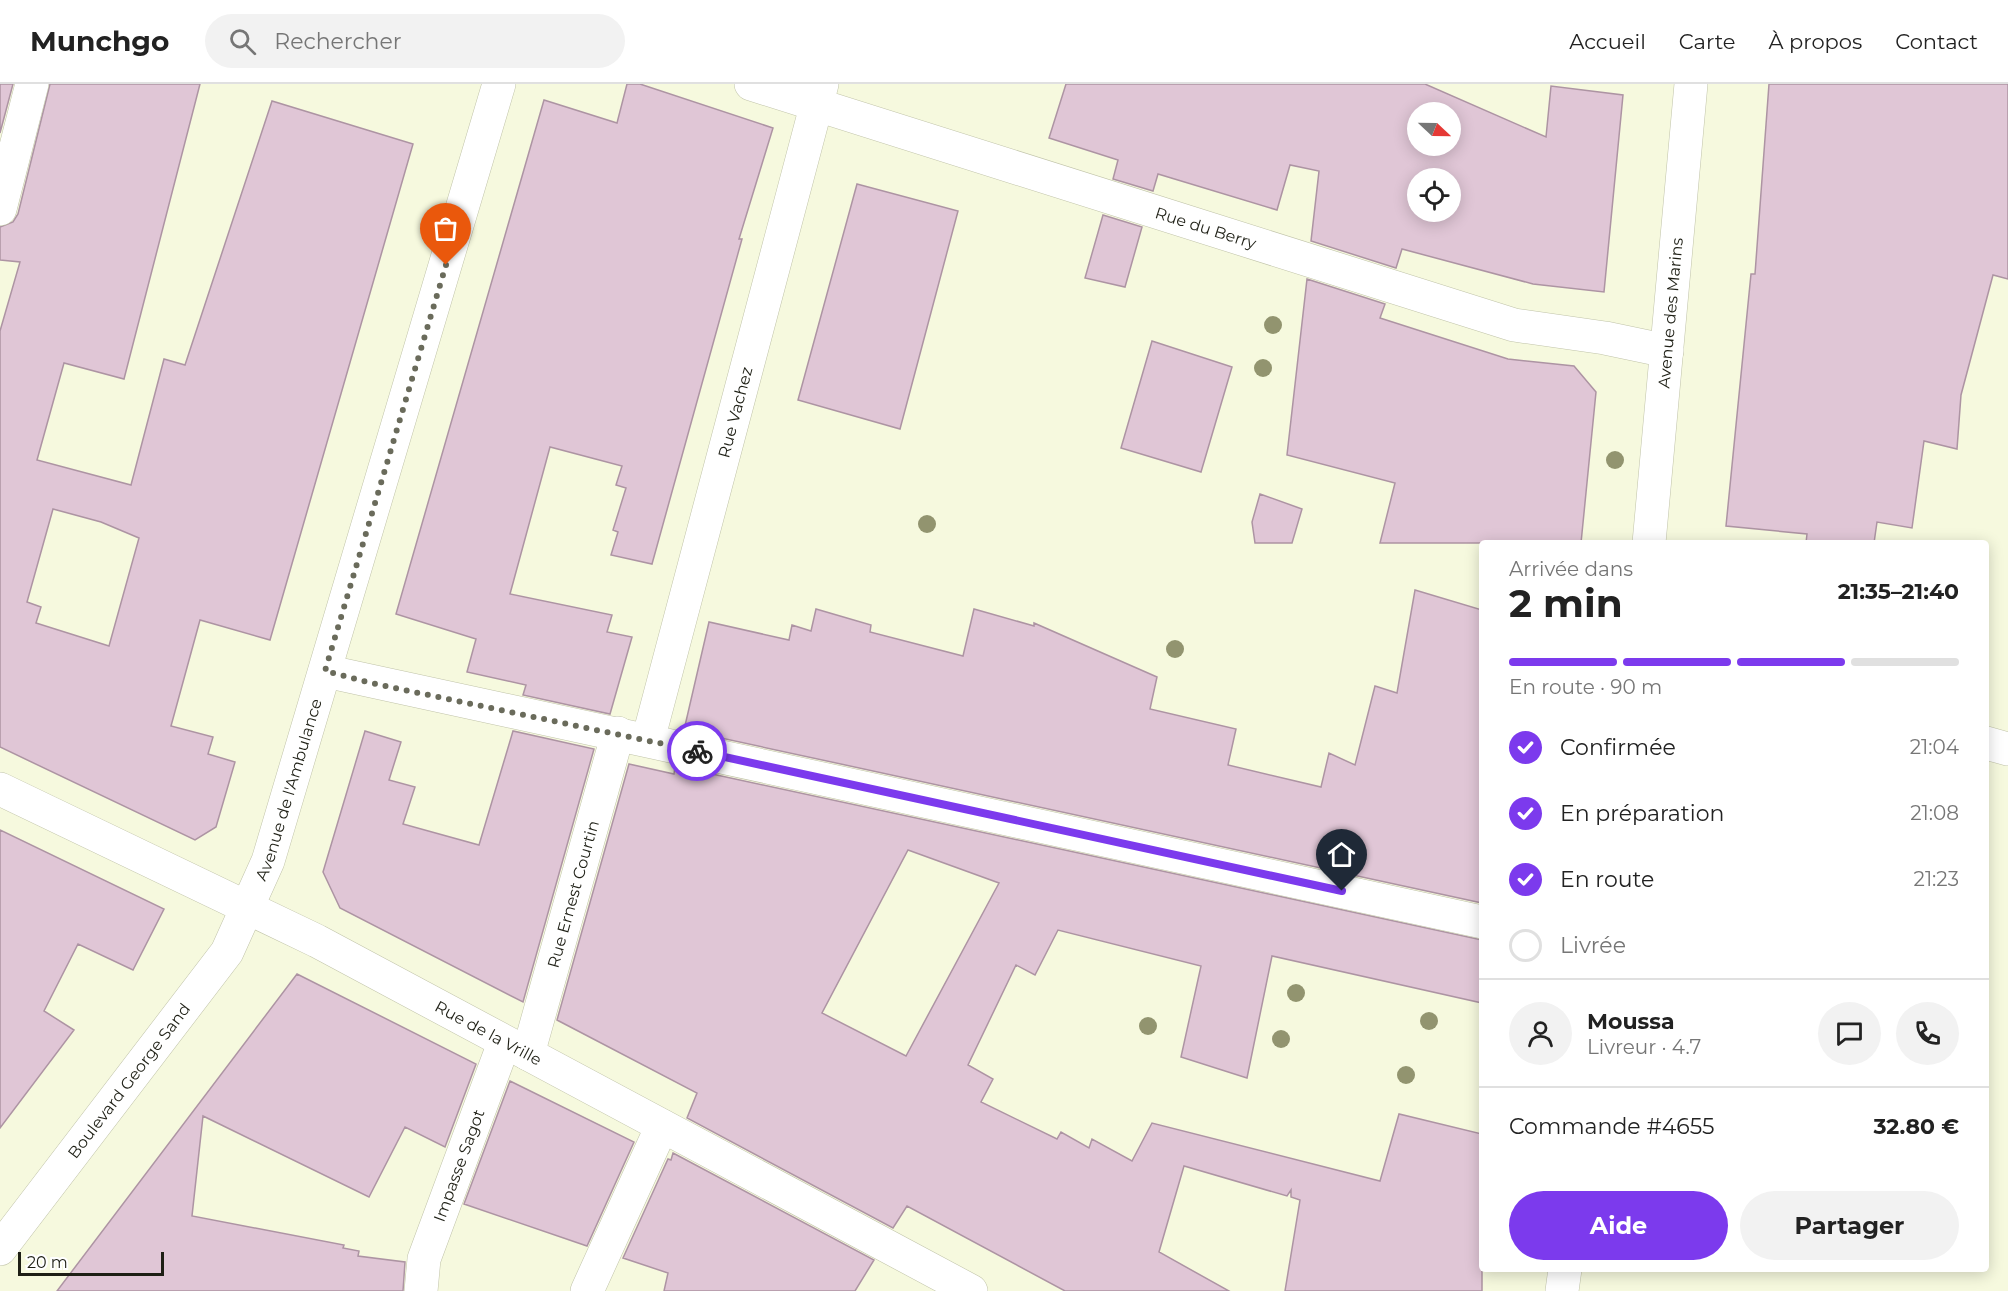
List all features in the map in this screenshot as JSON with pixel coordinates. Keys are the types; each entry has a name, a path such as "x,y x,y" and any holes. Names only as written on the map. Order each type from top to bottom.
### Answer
{"street":[{"path":"0,209 32,84"},
{"name":"Avenue de l'Ambulance","path":"247,908 268,861 499,84"},
{"name":"Rue du Berry","path":"751,84 819,94 1514,325 1667,351"},
{"name":"Avenue des Marins","path":"1649,540 1691,84"},
{"name":"Rue Vachez","path":"633,737 819,94"},
{"path":"325,671 1479,921"},
{"name":"Rue Ernest Courtin","path":"516,1048 633,737"},
{"path":"1989,744 2008,749"},
{"name":"Rue de la Vrille","path":"0,789 317,941 971,1291"},
{"name":"Boulevard George Sand","path":"0,1249 227,951 247,908"},
{"name":"Impasse Sagot","path":"421,1291 424,1259 516,1048"},
{"path":"587,1291 662,1126"},
{"path":"1562,1291 1565,1272"}],"building":[{"path":"0,84 13,84 0,133"},
{"path":"50,84 200,84 124,379 64,363 37,460 131,485 164,359 185,365 272,101 413,144 270,640 200,620 171,726 213,737 208,754 235,762 216,827 195,840 0,747 0,331 20,262 0,260 0,227 13,222 18,214","holes":["53,509 101,522 139,538 109,646 36,623 41,607 27,602"]},
{"path":"627,84 640,84 773,128 739,239 742,239 652,564 611,555 618,532 613,530 626,488 616,485 622,466 550,447 510,594 612,615 607,632 632,637 610,714 523,695 526,685 467,672 476,639 396,614 544,100 617,123"},
{"path":"1066,84 1425,84 1546,137 1551,86 1623,95 1604,292 1533,284 1402,249 1396,268 1311,241 1319,171 1290,165 1277,210 1158,174 1153,191 1113,179 1118,160 1049,138"},
{"path":"1769,84 2008,84 2008,279 1993,275 1961,395 1957,449 1924,441 1912,528 1877,522 1874,540 1806,540 1807,534 1726,526 1751,274 1755,274"},
{"path":"857,184 958,211 900,429 798,400"},
{"path":"1103,215 1142,227 1125,287 1085,278"},
{"path":"1307,279 1385,304 1380,318 1508,359 1574,366 1596,392 1581,540 1380,543 1395,483 1287,455"},
{"path":"1152,341 1232,367 1201,472 1121,448"},
{"path":"1260,494 1302,509 1292,543 1255,543 1252,522"},
{"path":"1415,590 1479,609 1479,902 684,730 709,622 789,640 792,625 811,631 816,609 871,625 870,632 963,656 974,609 1034,626 1034,623 1157,677 1150,709 1236,729 1228,765 1321,787 1329,753 1355,765 1375,686 1397,693"},
{"path":"365,731 401,742 389,780 415,787 403,824 479,845 513,731 594,749 523,1002 340,908 323,872"},
{"path":"629,764 674,774 675,766 1479,939 1479,1002 1272,956 1247,1078 1181,1057 1201,966 1058,930 1035,975 1016,965 968,1065 993,1079 981,1102 1057,1139 1061,1132 1089,1148 1092,1139 1132,1161 1152,1123 1380,1181 1399,1114 1479,1133 1479,1272 1482,1272 1482,1291 1285,1291 1300,1200 1291,1197 1291,1190 1287,1196 1184,1166 1159,1252 1229,1291 1065,1291 907,1206 893,1228 687,1118 697,1093 557,1020","holes":["908,850 999,883 906,1056 822,1013"]},
{"path":"0,830 164,909 133,970 78,944 44,1011 74,1030 0,1128"},
{"path":"297,974 476,1064 445,1147 405,1127 369,1197 203,1116 192,1216 344,1245 343,1248 359,1251 358,1256 405,1262 403,1291 57,1291"},
{"path":"510,1081 634,1142 587,1246 464,1204"},
{"path":"673,1153 874,1260 855,1291 664,1291 668,1273 623,1258 668,1159 671,1160"}],"way so far":[{"path":"446,265 325,671 371,683 697,751"}],"route":[{"path":"697,751 1342,891"}]}
